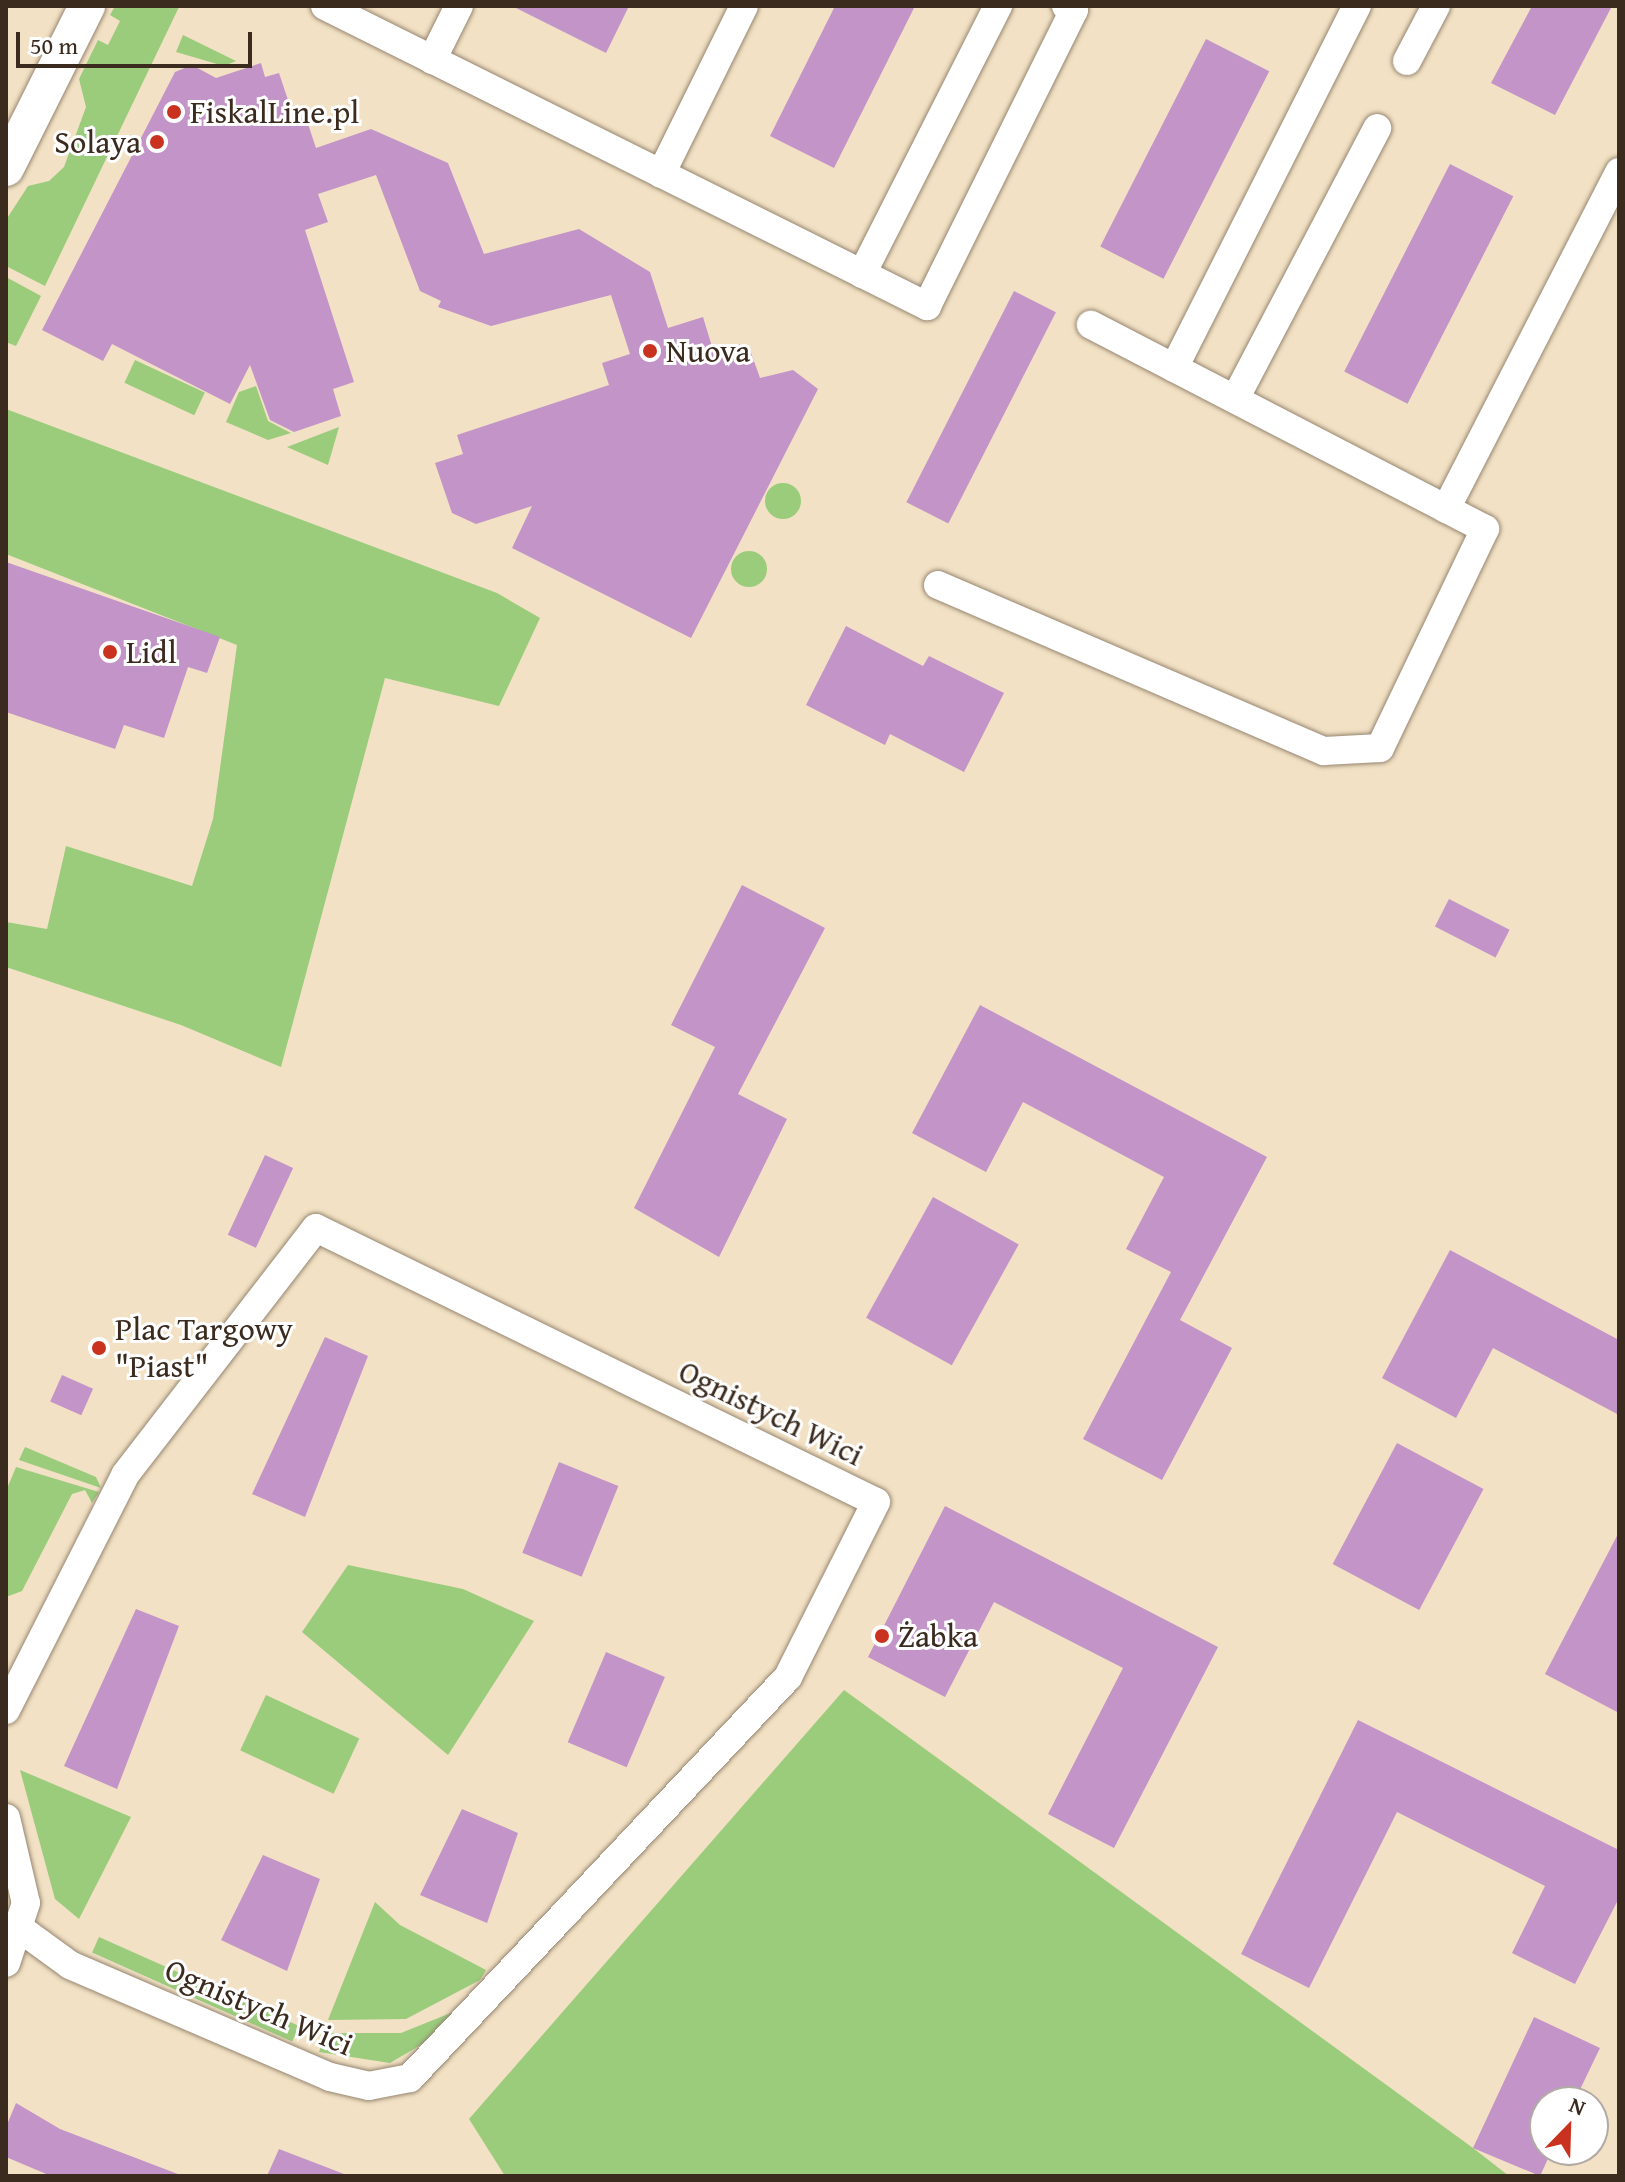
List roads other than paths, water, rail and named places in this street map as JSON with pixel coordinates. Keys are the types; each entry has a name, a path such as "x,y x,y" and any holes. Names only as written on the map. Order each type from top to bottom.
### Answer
{"street":[{"path":"6,168 87,6"},
{"path":"325,6 927,306 1074,10 1066,6"},
{"path":"432,60 459,6"},
{"path":"661,174 744,6"},
{"path":"862,274 998,6"},
{"path":"1174,368 1357,6"},
{"path":"1407,61 1436,6"},
{"path":"1235,399 1377,128"},
{"path":"1446,509 1619,172"},
{"path":"938,585 1324,751 1380,748 1485,529 1091,325"},
{"name":"Ognistych Wici","path":"6,1710 125,1475 316,1228 876,1502 788,1677 410,2078 369,2086 330,2077 70,1965 24,1920"},
{"path":"6,1818 24,1920 6,1963"}],"place":[{"name":"FiskalLine.pl","path":"174,112"},
{"name":"Solaya","path":"157,142"},
{"name":"Nuova","path":"650,351"},
{"name":"Lidl","path":"110,652"},
{"name":"Plac Targowy \"Piast\"","path":"99,1348"},
{"name":"Żabka","path":"882,1636"}]}
